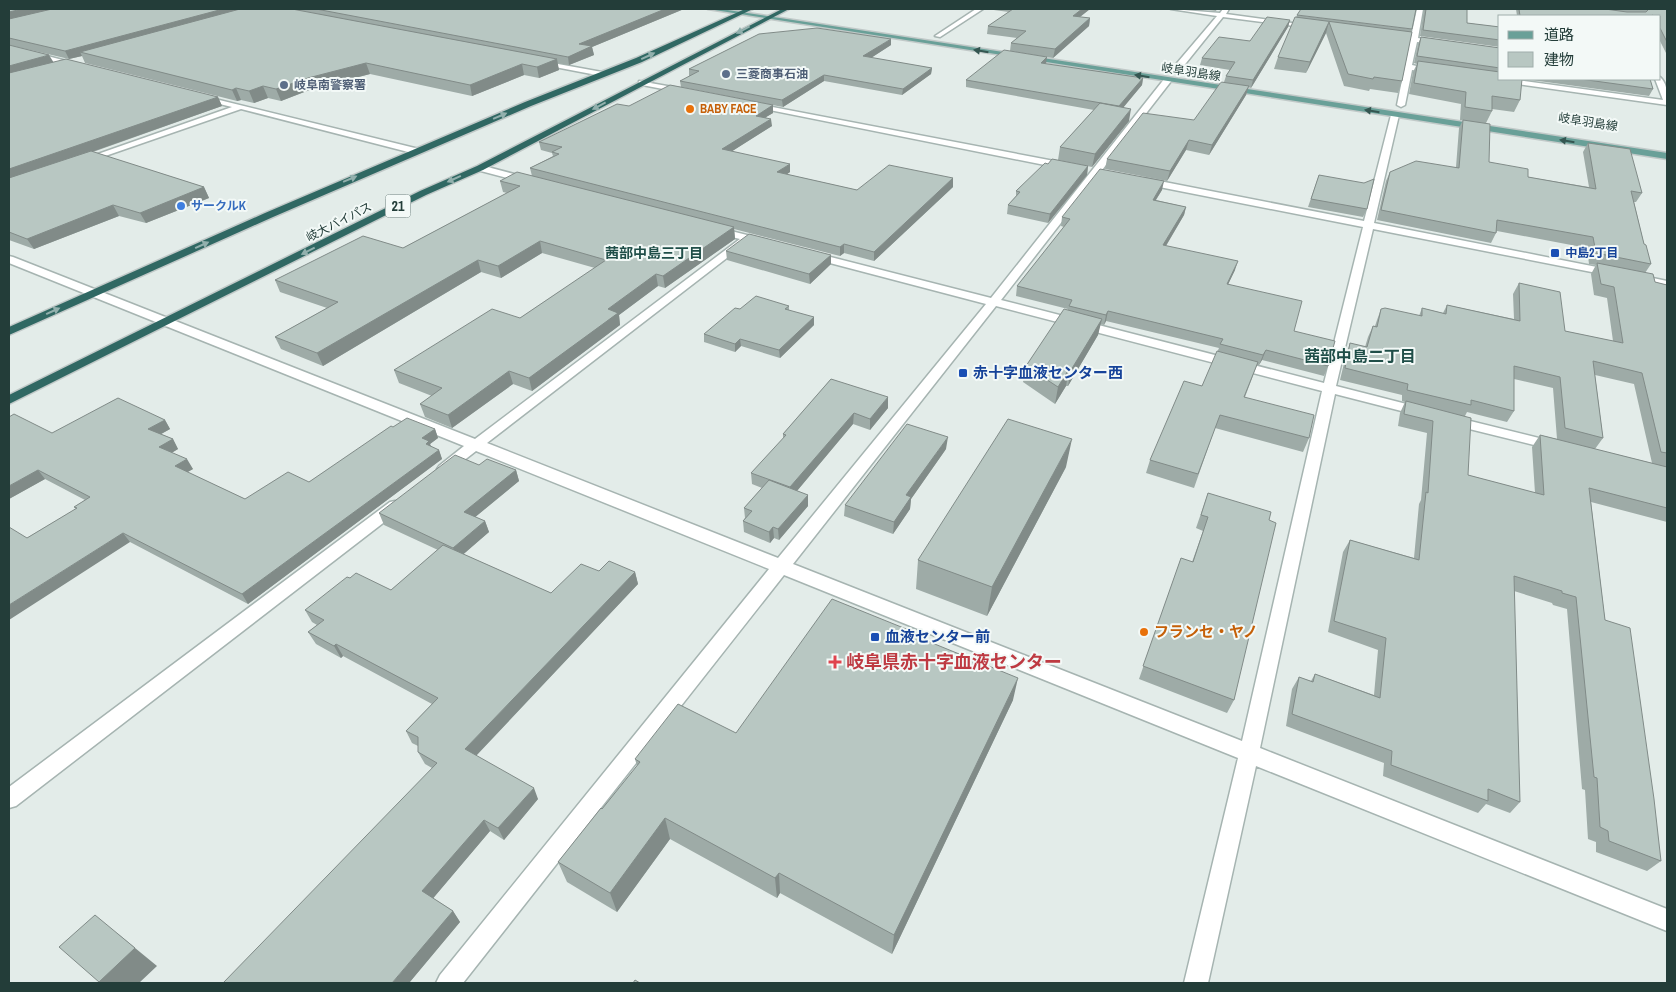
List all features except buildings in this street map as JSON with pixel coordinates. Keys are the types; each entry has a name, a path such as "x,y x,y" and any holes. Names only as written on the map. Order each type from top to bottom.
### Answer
{"highway":[{"path":"9,331 416,151 639,60 750,9"},
{"name":"岐大バイパス","path":"9,400 423,193 480,168 777,12"}],"main road":[{"name":"岐阜羽島線","path":"711,9 741,13 777,12 1080,57"},
{"name":"岐阜羽島線","path":"777,12 1168,80 1667,156"},
{"name":"岐阜羽島線","path":"1166,70 1185,73"},
{"path":"1391,104 1410,107"}],"street":[{"path":"938,36 980,9"},
{"path":"1174,9 1223,12 1317,27"},
{"path":"1401,105 1420,9"},
{"path":"1176,71 1223,12"},
{"path":"1385,36 1452,44"},
{"path":"9,48 80,67"},
{"path":"47,69 85,59"},
{"path":"536,61 602,74"},
{"path":"1408,67 1446,72"},
{"path":"1494,79 1498,80"},
{"path":"448,983 1097,172 1168,80"},
{"path":"1502,80 1667,102 1659,80"},
{"path":"642,83 691,92"},
{"path":"192,95 416,151"},
{"path":"749,104 1077,168"},
{"path":"73,164 238,106"},
{"path":"1196,983 1249,754 1329,389 1395,115"},
{"path":"480,168 537,183"},
{"path":"1135,180 1667,284"},
{"path":"708,228 775,245"},
{"path":"428,481 746,238"},
{"path":"804,252 1571,450"},
{"path":"9,260 1667,920"},
{"path":"9,799 412,493"}],"place":[{"name":"三菱商事石油","path":"726,74"},
{"name":"岐阜南警察署","path":"284,85"},
{"name":"BABY FACE","path":"690,109"},
{"name":"サークルK","path":"181,206"},
{"name":"中島2丁目","path":"1555,253"},
{"name":"赤十字血液センター西","path":"963,373"},
{"name":"フランセ・ヤノ","path":"1144,632"},
{"name":"血液センター前","path":"875,637"},
{"name":"岐阜県赤十字血液センター","path":"835,662"}],"district":[{"name":"茜部中島三丁目","path":"654,253"},
{"name":"茜部中島二丁目","path":"1360,356"}]}
